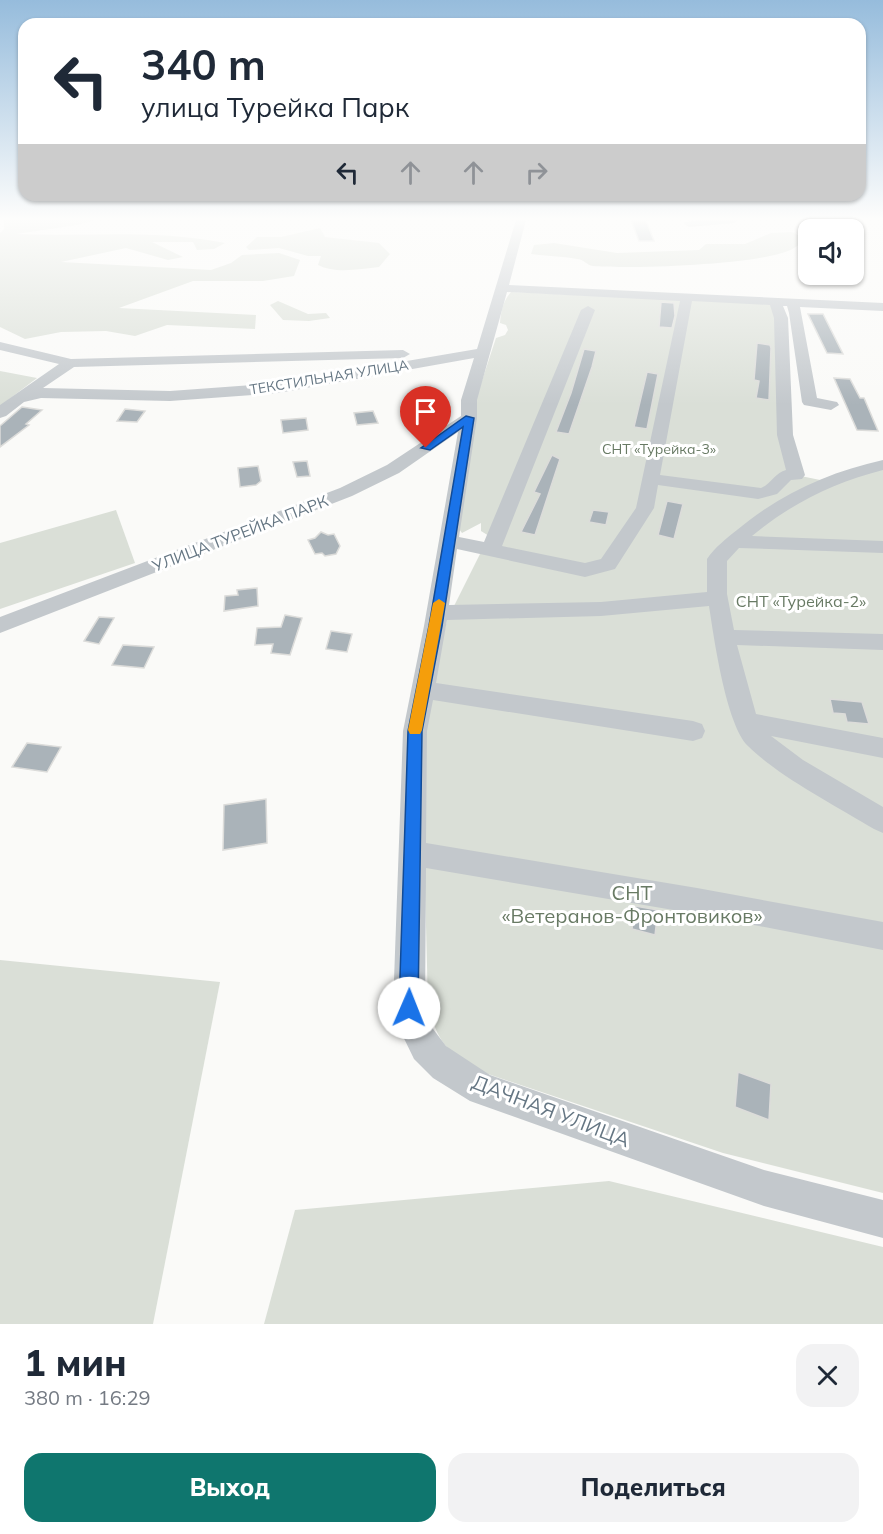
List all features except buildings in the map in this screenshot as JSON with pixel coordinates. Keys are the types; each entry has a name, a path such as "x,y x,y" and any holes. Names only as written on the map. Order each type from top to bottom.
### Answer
{"street":[{"name":"ДАЧНАЯ УЛИЦА","path":"503,282 469,400 469,418 450,541 415,731 409,1008 416,1037 442,1065 482,1089 764,1188 883,1219"},
{"path":"501,288 883,307"},
{"path":"450,541 585,570 602,567 611,559 645,508 687,302"},
{"path":"784,302 796,313 810,402 831,405"},
{"path":"652,479 758,494 776,488 786,475 796,475 785,435 781,318 784,302"},
{"path":"491,550 588,310"},
{"path":"4,350 71,363 483,352"},
{"name":"ТЕКСТИЛЬНАЯ УЛИЦА","path":"0,413 18,399 41,393 170,396 278,388 483,352"},
{"path":"237,391 255,359"},
{"path":"18,399 71,363"},
{"name":"УЛИЦА ТУРЕЙКА ПАРК","path":"0,625 346,492 393,469 469,418"},
{"path":"883,465 856,470 784,505 735,542 717,559 717,598 724,638 746,722 755,738 772,752 883,820"},
{"path":"735,542 883,547"},
{"path":"437,618 438,613 601,609 717,598"},
{"path":"0,643 38,611"},
{"path":"724,638 883,642"},
{"path":"422,690 693,731"},
{"path":"746,722 883,748"},
{"path":"412,853 697,901 883,936"}],"green space":[{"path":"0,282 191,282 119,308 256,315 255,329 167,325 135,336 106,331 61,332 25,339 0,327"},
{"name":"СНТ «Ветеранов-Фронтовиков»","path":"511,292 776,304 796,475 825,481 883,463 883,1193 723,1153 488,1074 455,1055 442,1040 432,1019 428,1005 422,766 430,699 447,620 489,536 481,531 481,523 462,533 459,529 470,417 496,338 505,335 508,330 506,325 500,323 503,306"},
{"path":"278,301 308,314 326,313 330,318 309,321 283,320 270,305"},
{"path":"0,371 37,378 0,406"},
{"path":"116,510 135,563 0,609 0,543"},
{"path":"0,960 220,982 153,1324 0,1324"},
{"path":"609,1181 883,1247 883,1324 264,1324 295,1210"}],"slow traffic":[{"path":"415,730 439,603"}],"route":[{"path":"409,1008 415,731 450,541 469,418 426,448"}],"park label":[{"name":"СНТ «Турейка-3»","path":"659,449"},
{"name":"СНТ «Турейка-2»","path":"801,601"}]}
